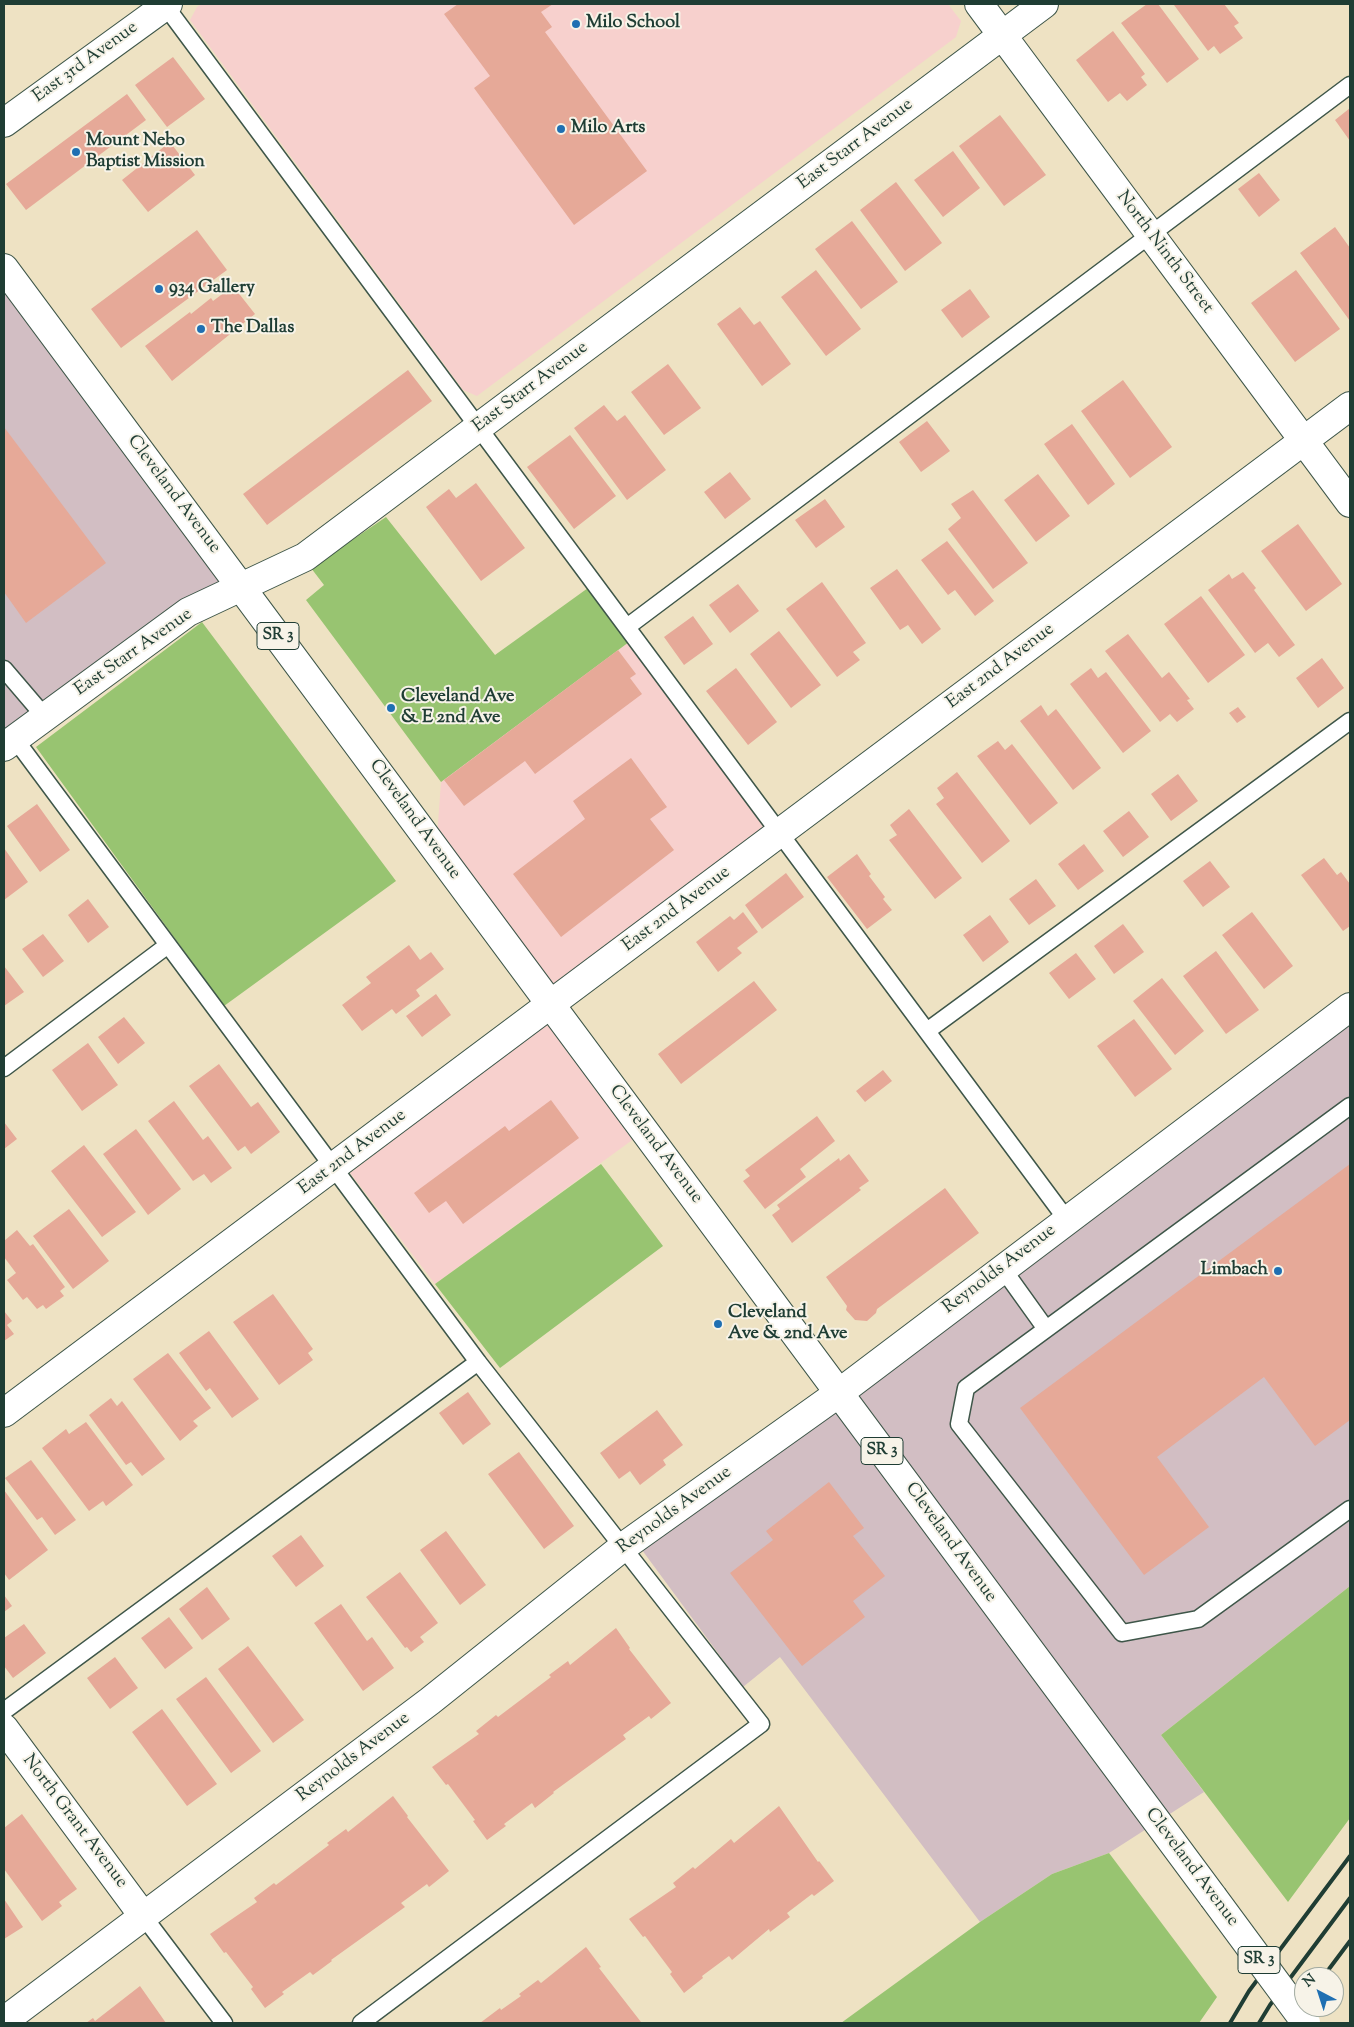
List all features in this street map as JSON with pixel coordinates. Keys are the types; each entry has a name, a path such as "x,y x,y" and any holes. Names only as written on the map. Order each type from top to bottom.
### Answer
{"street":[{"name":"East 3rd Avenue","path":"4,123 166,4"},
{"name":"North Ninth Street","path":"978,4 1350,503"},
{"name":"East Starr Avenue","path":"10,743 188,612 305,557 1044,4"},
{"name":"Cleveland Avenue","path":"4,268 1306,2023"},
{"name":"East 2nd Avenue","path":"4,1413 1350,406"},
{"name":"Reynolds Avenue","path":"4,2020 430,1701 623,1548 839,1393 1350,1007"},
{"name":"North Grant Avenue","path":"4,1728 144,1916"}],"lane":[{"path":"166,4 1067,1220"},
{"path":"627,627 1350,85"},
{"path":"4,669 44,717"},
{"path":"927,1031 1350,721"},
{"path":"10,743 168,945 478,1362 761,1724 361,2023"},
{"path":"4,1068 168,945"},
{"path":"1350,1106 966,1388 959,1424 1122,1633 1198,1619 1350,1509"},
{"path":"1003,1269 1046,1329"},
{"path":"4,1711 478,1362"},
{"path":"144,1916 224,2023"}],"shaded area":[{"path":"201,4 948,4 961,21 956,37 477,396 463,390 190,20 197,7"},
{"path":"4,268 234,578 4,747"},
{"path":"629,642 772,830 547,998 436,851 441,782"},
{"path":"1350,1013 1350,1586 1161,1735 1204,1792 1109,1853 1052,1874 980,1922 780,1657 743,1687 642,1550"},
{"path":"550,1021 635,1138 435,1284 350,1173"}],"green space":[{"path":"386,517 495,655 588,588 629,642 441,782 306,600 324,585 311,568"},
{"path":"202,622 396,881 224,1006 36,747"},
{"path":"601,1164 663,1246 500,1368 435,1284"},
{"path":"1350,1586 1350,1818 1288,1902 1161,1735"},
{"path":"1109,1853 1217,1997 1199,2023 841,2023 980,1922 1052,1874"}],"building":[{"name":"Milo Arts","path":"458,4 553,4 541,12 552,27 545,32 647,171 574,225 474,88 490,76 444,14"},
{"path":"1147,4 1158,4 1199,59 1167,83 1121,23"},
{"path":"1224,4 1239,23 1234,26 1243,38 1220,54 1214,46 1208,51 1174,5"},
{"path":"1113,31 1145,74 1141,77 1147,85 1127,101 1120,93 1108,102 1076,60"},
{"path":"173,57 205,99 167,127 135,85"},
{"name":"Mount Nebo Baptist Mission","path":"127,94 146,120 26,210 6,184"},
{"path":"1350,108 1350,141 1335,120"},
{"path":"1000,115 1046,175 1004,206 959,146"},
{"path":"170,142 195,175 148,212 122,180"},
{"path":"953,151 980,188 943,217 914,180"},
{"path":"1259,173 1280,200 1259,217 1238,189"},
{"path":"896,182 942,243 905,271 860,210"},
{"path":"852,221 898,282 861,309 815,249"},
{"path":"1335,227 1350,248 1350,321 1300,253"},
{"name":"934 Gallery","path":"197,230 227,270 121,348 91,309"},
{"path":"816,270 861,329 826,356 781,297"},
{"path":"1296,270 1340,329 1295,362 1251,303"},
{"name":"The Dallas","path":"233,286 255,314 172,381 145,346 190,312 191,314 211,298 213,301"},
{"path":"970,289 990,317 962,338 941,310"},
{"path":"740,307 754,325 760,321 791,364 762,386 717,324"},
{"path":"668,364 701,408 664,435 631,392"},
{"path":"408,370 432,401 267,525 243,494"},
{"path":"1123,380 1172,447 1130,478 1081,411"},
{"path":"604,405 617,421 625,415 666,470 627,500 574,428"},
{"path":"927,421 950,451 921,472 899,442"},
{"path":"1072,424 1115,484 1088,505 1044,444"},
{"path":"4,427 106,563 26,623 4,592"},
{"path":"570,435 616,496 574,529 527,467"},
{"path":"730,472 751,499 725,519 704,492"},
{"path":"1038,474 1070,516 1036,542 1004,500"},
{"path":"476,483 525,548 481,581 426,507 449,489 456,498"},
{"path":"973,490 1028,563 993,589 948,529 961,518 951,504"},
{"path":"825,499 845,527 816,548 795,520"},
{"path":"1298,524 1342,584 1306,611 1261,551"},
{"path":"947,541 994,601 975,616 955,590 948,595 921,560"},
{"path":"897,569 941,629 922,644 908,625 900,630 870,588"},
{"path":"1243,572 1295,645 1279,657 1268,643 1255,653 1208,590 1229,574 1232,579"},
{"path":"822,582 866,643 853,652 860,660 837,677 786,609"},
{"path":"738,584 759,611 730,633 709,605"},
{"path":"1201,596 1245,655 1208,683 1164,624"},
{"path":"693,616 713,644 684,665 664,637"},
{"path":"779,631 821,685 791,708 750,654"},
{"path":"1128,634 1162,678 1169,672 1190,699 1187,700 1194,709 1177,722 1170,714 1160,722 1105,651"},
{"path":"618,650 636,674 630,678 642,694 535,774 525,761 464,806 444,780"},
{"path":"1322,658 1344,688 1318,708 1296,678"},
{"path":"736,668 777,722 748,745 706,691"},
{"path":"1091,668 1098,678 1106,672 1151,731 1123,753 1070,684"},
{"path":"1041,705 1048,716 1056,709 1101,768 1073,790 1020,721"},
{"path":"1238,707 1246,717 1237,723 1229,713"},
{"path":"998,741 1005,750 1012,744 1058,803 1030,825 977,756"},
{"path":"631,758 667,807 650,819 674,850 561,937 513,874 585,819 573,801"},
{"path":"957,772 1010,841 982,863 936,804 944,798 937,788"},
{"path":"1178,774 1198,801 1171,821 1151,794"},
{"path":"37,804 70,850 40,872 7,826"},
{"path":"909,809 962,878 935,899 889,840 897,835 890,825"},
{"path":"1129,811 1149,837 1123,857 1103,831"},
{"path":"1084,844 1104,871 1078,890 1058,864"},
{"path":"4,848 28,882 4,900"},
{"path":"857,854 871,874 869,876 885,897 883,899 892,910 867,929 827,877"},
{"path":"1324,858 1337,875 1341,872 1350,884 1350,926 1343,931 1301,875"},
{"path":"1210,861 1230,887 1203,907 1183,881"},
{"path":"786,873 804,897 762,929 745,905"},
{"path":"1036,879 1056,906 1029,925 1009,899"},
{"path":"88,899 109,927 88,943 68,915"},
{"path":"743,912 758,932 737,948 742,953 718,972 696,942 730,916 734,920"},
{"path":"1252,912 1293,966 1264,989 1222,935"},
{"path":"990,915 1009,942 983,962 963,935"},
{"path":"1123,924 1144,952 1114,974 1094,946"},
{"path":"43,934 64,961 43,977 22,949"},
{"path":"409,945 420,960 431,952 444,969 416,990 420,996 396,1014 392,1009 362,1031 342,1005 371,983 366,977"},
{"path":"1216,951 1259,1010 1226,1034 1183,976"},
{"path":"1076,953 1096,979 1069,999 1049,973"},
{"path":"4,966 24,992 4,1006"},
{"path":"1162,978 1204,1031 1175,1055 1133,1001"},
{"path":"754,981 777,1010 681,1084 658,1054"},
{"path":"436,994 451,1015 422,1037 406,1016"},
{"path":"124,1017 145,1043 118,1064 98,1037"},
{"path":"1134,1019 1172,1069 1135,1097 1097,1046"},
{"path":"88,1043 118,1085 82,1111 52,1070"},
{"path":"219,1064 251,1107 258,1102 280,1132 251,1154 245,1146 238,1151 189,1086"},
{"path":"883,1070 892,1081 865,1102 856,1091"},
{"path":"551,1100 579,1138 463,1224 446,1201 429,1213 414,1193 505,1126 509,1131"},
{"path":"174,1101 203,1140 208,1136 232,1168 211,1183 204,1174 193,1181 148,1121"},
{"path":"817,1116 835,1141 800,1169 806,1177 765,1209 743,1181 750,1176 745,1170"},
{"path":"4,1122 17,1139 4,1149"},
{"path":"136,1129 181,1189 148,1215 103,1154"},
{"path":"84,1145 136,1212 102,1237 51,1171"},
{"path":"849,1154 869,1181 859,1188 861,1190 792,1243 772,1215 780,1209 777,1205 839,1158 840,1161"},
{"name":"Limbach","path":"1350,1164 1350,1420 1315,1446 1264,1377 1157,1457 1209,1527 1144,1575 1020,1408"},
{"path":"945,1188 979,1233 877,1309 876,1313 867,1321 855,1320 846,1310 847,1306 826,1277"},
{"path":"69,1209 109,1261 73,1289 33,1236"},
{"path":"17,1230 30,1246 33,1244 65,1287 60,1291 64,1296 46,1309 43,1305 37,1309 27,1297 23,1300 7,1280 16,1273 4,1257 4,1241"},
{"path":"273,1294 313,1349 308,1353 313,1360 279,1385 233,1322"},
{"path":"4,1311 12,1321 7,1325 14,1334 4,1341"},
{"path":"209,1331 259,1399 232,1418 210,1388 206,1391 179,1353"},
{"path":"168,1353 211,1408 193,1421 198,1426 180,1441 133,1379"},
{"path":"468,1392 491,1424 463,1445 439,1413"},
{"path":"111,1398 117,1406 122,1401 165,1459 142,1476 131,1462 126,1465 89,1415"},
{"path":"657,1410 683,1445 663,1460 666,1465 640,1485 630,1471 619,1479 600,1453"},
{"path":"86,1422 133,1485 106,1506 103,1501 89,1511 42,1448 66,1429 69,1434"},
{"path":"519,1452 574,1526 544,1549 488,1474"},
{"path":"31,1460 76,1520 55,1535 42,1517 37,1520 5,1478"},
{"path":"829,1482 864,1528 853,1536 885,1576 853,1601 865,1617 802,1666 730,1573 773,1540 766,1531"},
{"path":"4,1490 48,1550 9,1580 4,1573"},
{"path":"446,1531 486,1585 460,1605 420,1550"},
{"path":"301,1535 324,1566 296,1587 272,1556"},
{"path":"400,1572 438,1623 420,1637 424,1642 411,1652 407,1647 405,1648 366,1597"},
{"path":"207,1587 230,1619 202,1640 179,1609"},
{"path":"4,1595 12,1606 4,1612"},
{"path":"341,1604 367,1641 372,1637 394,1668 363,1691 314,1623"},
{"path":"169,1617 193,1648 165,1669 141,1638"},
{"path":"24,1624 46,1653 13,1678 4,1666 4,1638"},
{"path":"616,1628 629,1649 671,1703 651,1719 649,1716 623,1735 626,1739 553,1792 535,1808 532,1803 504,1824 506,1826 487,1840 473,1821 475,1820 448,1784 446,1785 432,1767 479,1734 476,1731 496,1715 498,1717 551,1677 549,1675 568,1661 570,1665"},
{"path":"248,1646 304,1720 273,1743 218,1669"},
{"path":"115,1657 138,1688 110,1709 87,1678"},
{"path":"206,1677 261,1751 231,1773 176,1699"},
{"path":"162,1709 217,1784 187,1806 132,1732"},
{"path":"393,1796 449,1871 429,1887 427,1884 401,1903 405,1907 313,1975 310,1972 282,1992 284,1994 265,2008 251,1989 253,1987 210,1934 257,1902 254,1898 274,1883 276,1885 329,1845 327,1843 346,1829 348,1832"},
{"path":"779,1806 818,1862 834,1881 814,1896 812,1894 787,1913 790,1917 770,1932 769,1929 732,1960 729,1956 702,1976 703,1978 684,1993 670,1974 672,1972 645,1936 643,1937 629,1919 676,1887 673,1883 693,1867 695,1869 731,1839 734,1843"},
{"path":"22,1814 77,1889 59,1902 62,1906 42,1921 4,1869 4,1828"},
{"path":"4,1899 23,1927 4,1939"},
{"path":"586,1947 601,1967 599,1968 641,2022 480,2023 500,2008 501,2010 521,1996 519,1994 538,1980 541,1983"},
{"path":"140,1986 166,2023 86,2023 93,2018 95,2021"}],"railway":[{"path":"1230,2023 1249,1991 1350,1856"},
{"path":"1259,2023 1270,2005 1350,1898"},
{"path":"1330,1967 1350,1941"},
{"path":"1290,2023 1294,2017"}],"place":[{"name":"Milo School","path":"576,24"},
{"name":"Milo Arts","path":"561,129"},
{"name":"Mount Nebo Baptist Mission","path":"76,152"},
{"name":"934 Gallery","path":"159,289"},
{"name":"The Dallas","path":"201,329"},
{"name":"Cleveland Ave & E 2nd Ave","path":"391,708"},
{"name":"Limbach","path":"1278,1271"},
{"name":"Cleveland Ave & 2nd Ave","path":"718,1324"}]}
